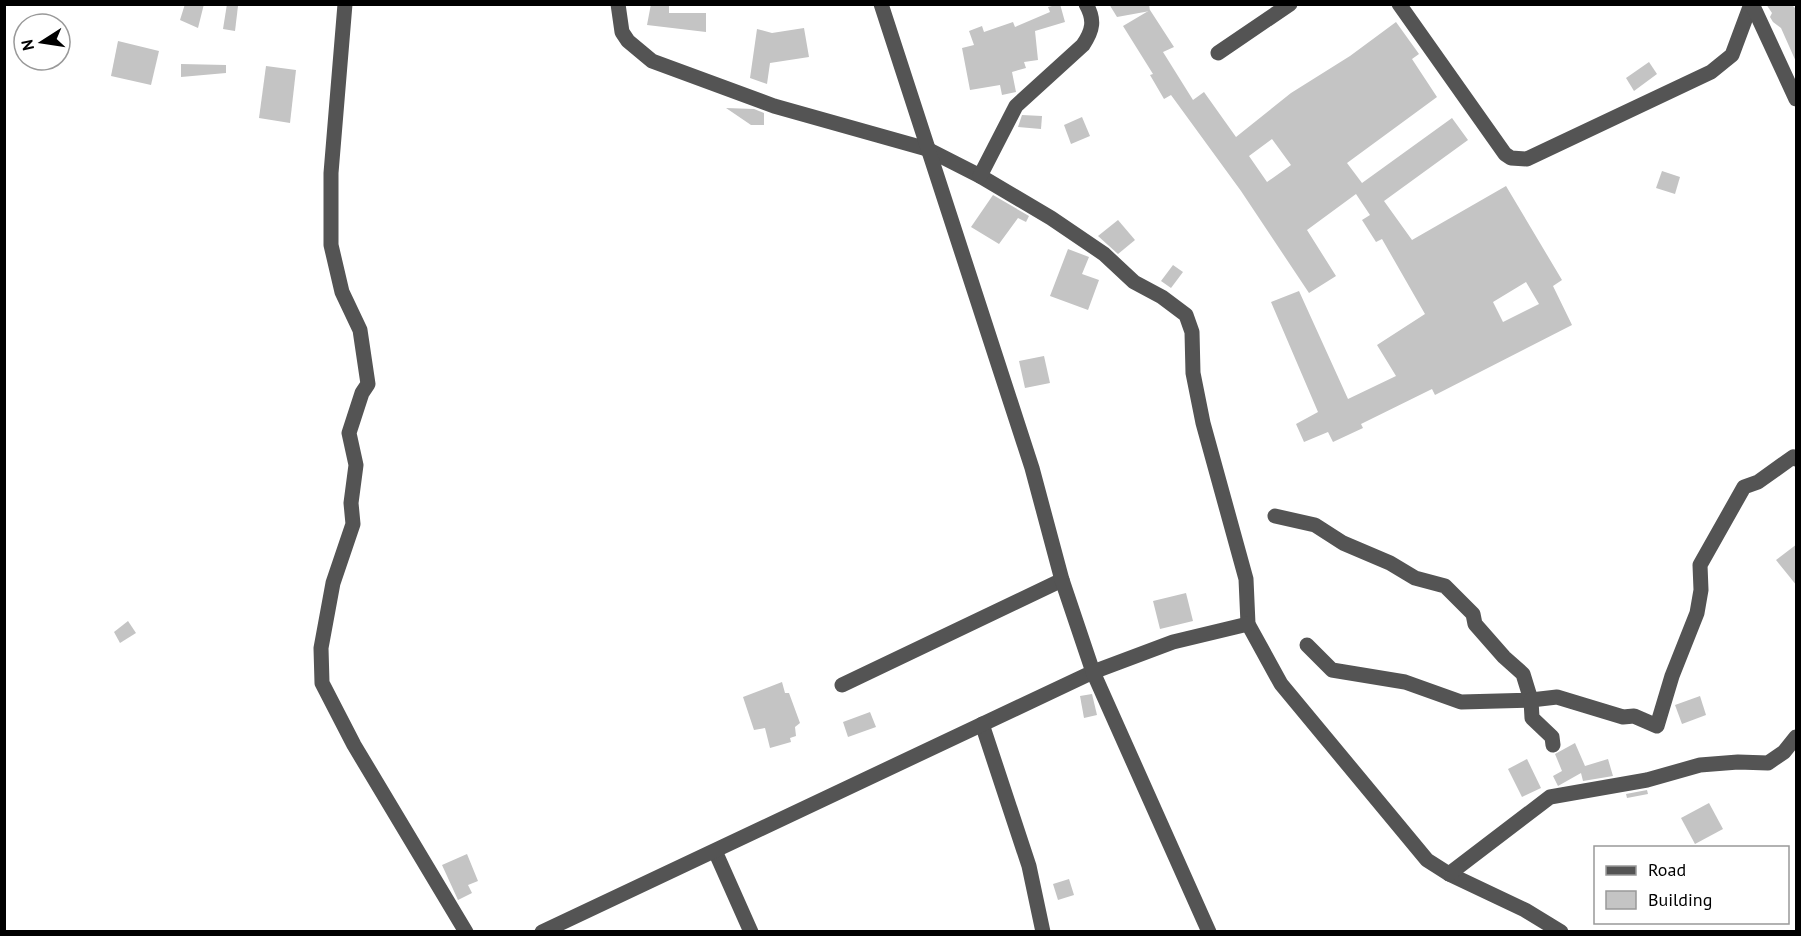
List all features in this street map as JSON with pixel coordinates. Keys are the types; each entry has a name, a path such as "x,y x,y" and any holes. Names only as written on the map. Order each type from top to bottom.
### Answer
{"street":[{"path":"345,4 331,173 331,246 342,292 360,330 368,384 362,393 349,433 356,465 351,503 353,524 331,594 321,648 322,683 354,745 466,932"},
{"path":"618,4 622,32 628,41 652,61 774,106 927,149 980,176 1080,236 1120,267 1134,282 1162,297 1186,315 1192,332 1193,373 1200,414 1246,579 1248,624 1281,684 1427,860 1449,874 1525,910 1561,932"},
{"path":"881,4 1032,468 1062,580 1093,672 1209,932"},
{"path":"980,176 1016,106 1083,45 1090,34 1093,24 1086,4"},
{"path":"1218,53 1290,4"},
{"path":"1399,4 1505,154 1519,159 1527,159 1712,72 1732,55 1752,4"},
{"path":"1752,4 1797,99"},
{"path":"1307,645 1332,670 1405,682 1461,702 1557,697 1623,717 1634,716 1657,726 1681,652 1697,613 1701,590 1700,565 1744,487 1758,482 1793,457 1797,459"},
{"path":"1275,516 1315,525 1343,543 1390,563 1415,579 1445,586 1473,614 1475,624 1504,657 1523,674 1531,700 1532,718 1552,737 1553,745"},
{"path":"842,685 1062,580"},
{"path":"542,932 1093,672 1173,642 1248,624"},
{"path":"982,724 1029,866 1043,932"},
{"path":"1449,874 1550,797 1647,780 1700,765 1738,762 1768,763 1784,752 1797,737"},
{"path":"715,851 752,932"}],"building":[{"path":"185,4 204,4 198,28 180,20"},
{"path":"227,4 238,6 235,31 223,29"},
{"path":"651,4 669,4 669,13 706,13 706,32 647,25"},
{"path":"1060,4 1065,22 1035,31 1038,60 1024,62 1026,68 1012,72 1016,92 1002,95 1000,85 970,90 962,48 974,45 969,31 982,26 984,32 1013,22 1015,27 1050,12 1048,7"},
{"path":"1109,4 1149,4 1150,11 1117,17"},
{"path":"1766,4 1791,4 1795,8 1797,64 1781,28 1770,17 1772,13"},
{"path":"1150,10 1174,47 1163,52 1193,100 1204,92 1236,137 1291,93 1350,56 1396,22 1419,54 1412,59 1437,97 1347,163 1362,183 1452,118 1468,140 1384,201 1412,240 1506,186 1562,280 1553,286 1572,325 1435,395 1432,389 1361,424 1363,428 1333,442 1328,432 1304,442 1296,424 1318,412 1271,302 1299,291 1348,399 1396,376 1377,345 1425,314 1382,239 1376,242 1362,220 1370,215 1356,194 1307,230 1336,276 1309,293 1241,191 1171,95 1164,99 1150,75 1153,74 1123,26","holes":["1272,139 1291,165 1267,182 1249,156","1526,282 1539,304 1503,322 1493,302"]},
{"path":"804,28 809,57 770,63 767,84 750,78 757,29 772,33"},
{"path":"118,41 159,51 151,85 111,76"},
{"path":"1649,62 1657,74 1634,91 1626,78"},
{"path":"181,64 226,65 226,73 181,77"},
{"path":"266,66 296,70 290,123 259,118"},
{"path":"726,108 754,109 764,113 764,125 751,125"},
{"path":"1022,115 1042,116 1041,129 1018,127"},
{"path":"1082,117 1090,136 1071,144 1064,125"},
{"path":"1662,171 1680,177 1675,194 1656,188"},
{"path":"993,195 1029,216 1026,222 1018,218 999,244 971,227"},
{"path":"1118,220 1135,240 1118,254 1098,236"},
{"path":"1068,249 1089,257 1082,274 1099,280 1088,310 1050,296"},
{"path":"1173,265 1183,272 1171,288 1161,281"},
{"path":"1044,356 1050,383 1025,388 1019,361"},
{"path":"1797,544 1797,586 1776,560"},
{"path":"1186,593 1193,621 1160,629 1153,601"},
{"path":"128,621 136,633 120,643 114,632"},
{"path":"782,682 785,693 789,693 800,723 795,727 796,736 790,738 791,742 770,748 765,728 754,730 743,697"},
{"path":"1092,694 1097,715 1084,718 1080,696"},
{"path":"1700,696 1706,715 1682,724 1675,705"},
{"path":"870,712 876,727 848,737 843,722"},
{"path":"1575,743 1585,766 1608,759 1613,776 1583,781 1581,773 1558,786 1553,776 1562,771 1555,754"},
{"path":"1527,759 1541,788 1522,797 1508,769"},
{"path":"1647,790 1648,794 1627,798 1626,794"},
{"path":"1709,803 1723,829 1695,844 1681,818"},
{"path":"467,854 478,881 468,885 472,893 458,900 442,865"},
{"path":"1069,879 1074,895 1058,900 1053,884"}]}
